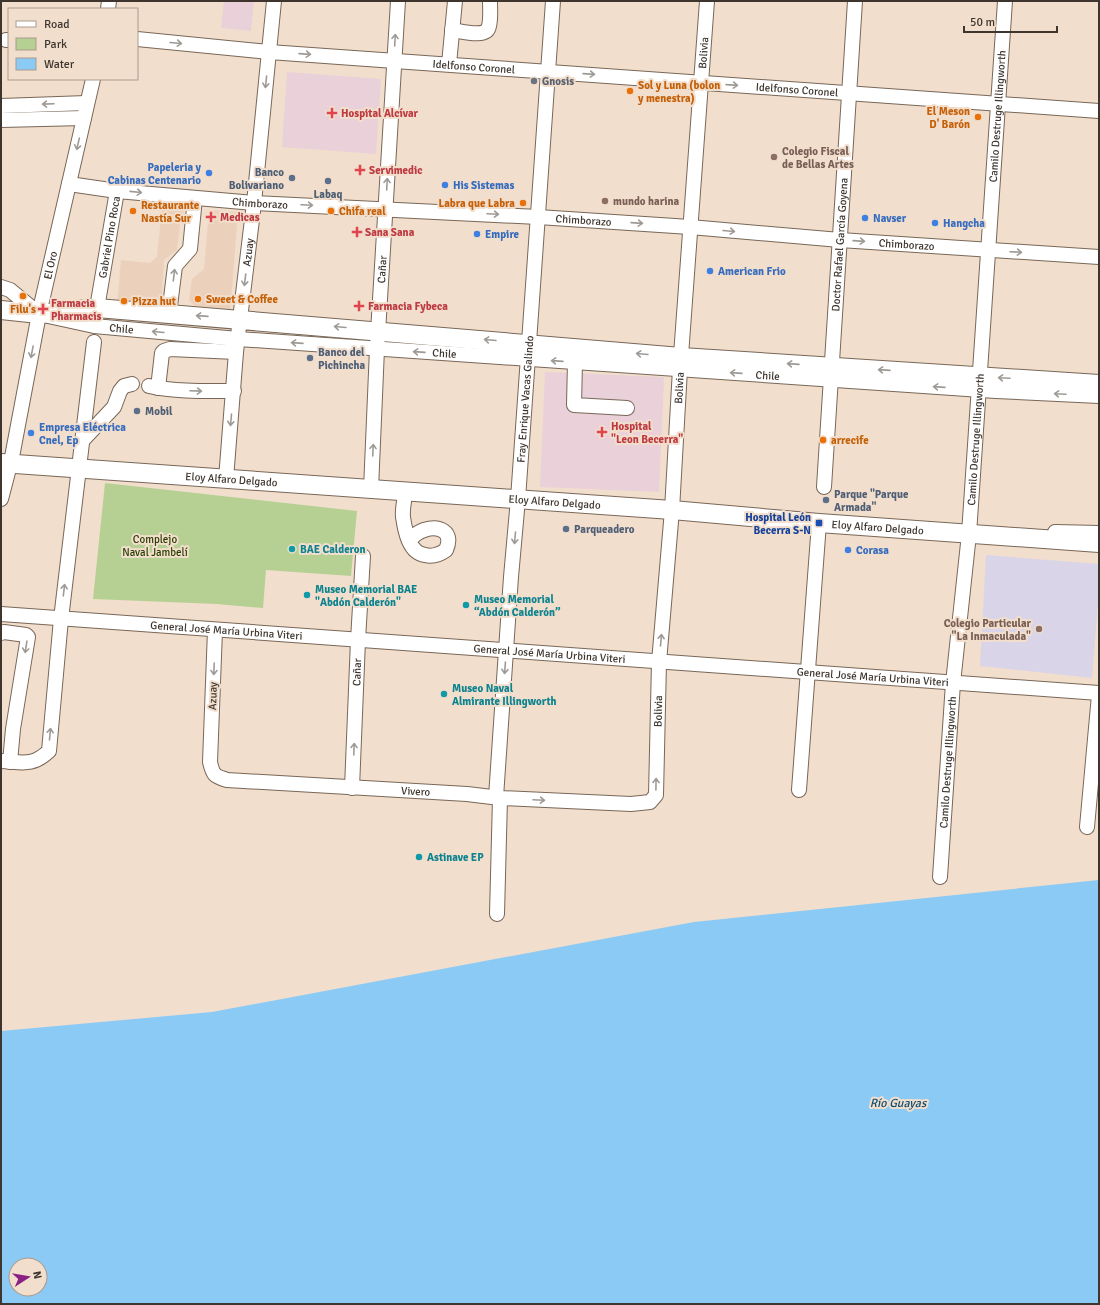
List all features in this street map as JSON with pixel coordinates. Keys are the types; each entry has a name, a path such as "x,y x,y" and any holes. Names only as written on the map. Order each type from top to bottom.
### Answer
{"main road":[{"name":"Chile","path":"39,314 97,308 378,331 528,351 680,363 979,383 1099,384"},
{"path":"1,310 39,314"},
{"name":"Eloy Alfaro Delgado","path":"6,460 371,485 405,491 518,495 672,508 819,523 969,532 1099,543"}],"street":[{"name":"Azuay","path":"226,475 237,346 254,203 274,1"},
{"name":"Cañar","path":"371,485 378,331 398,1"},
{"path":"449,64 455,1"},
{"path":"452,30 479,34 486,32 489,28 490,1"},
{"name":"Fray Enrique Vacas Galindo","path":"497,914 498,797 506,651 553,1"},
{"name":"Bolivia","path":"631,804 650,802 656,795 659,662 672,508 680,363 707,1"},
{"name":"Doctor Rafael García Goyena","path":"824,487 856,1"},
{"name":"Camilo Destruge Illingworth","path":"940,877 953,683 969,532 1005,1"},
{"name":"Idelfonso Coronel","path":"138,39 269,52 1099,111"},
{"name":"El Oro","path":"1,499 6,460 93,80"},
{"path":"1,106 87,103"},
{"path":"1,120 84,118"},
{"name":"Chimborazo","path":"69,184 117,191 254,203 538,217 690,227 840,240 1099,257"},
{"name":"Gabriel Pino Roca","path":"97,308 117,191"},
{"path":"169,314 175,266 190,249 195,198"},
{"path":"1,287 10,290 39,314"},
{"name":"Chile","path":"39,314 94,326 237,346 528,351 575,362 680,363"},
{"path":"1,633 26,634 28,637 7,730 5,761 31,763 38,760 49,751 61,619 94,342"},
{"path":"234,391 196,391 153,387 162,353 166,349 237,346"},
{"path":"575,362 574,405 627,408"},
{"name":"Chile","path":"979,383 1099,396"},
{"path":"82,442 114,407 120,391 124,386 132,384"},
{"name":"Eloy Alfaro Delgado","path":"371,485 518,495"},
{"path":"405,491 403,516 409,542"},
{"name":"Eloy Alfaro Delgado","path":"672,508 969,532 1099,533"},
{"path":"799,790 819,523"},
{"name":"Cañar","path":"352,788 363,556"},
{"name":"General José María Urbina Viteri","path":"1,614 1099,694"},
{"name":"Azuay","path":"210,762 215,630"},
{"path":"1087,827 1099,694"},
{"name":"Vivero","path":"210,762 212,772 217,777 228,780 631,804"}],"shaded area":[{"path":"224,1 254,1 251,31 221,28"},
{"name":"Hospital Alcívar","path":"287,72 381,79 376,154 282,147"},
{"path":"162,207 185,209 181,217 177,250 164,260 161,310 117,306 121,260 150,263 157,257"},
{"path":"209,210 238,212 230,314 199,311 189,300 192,279 204,269"},
{"name":"Hospital \"Leon Becerra\"","path":"545,372 664,377 659,492 540,487"},
{"name":"Colegio Particular \"La Inmaculada\"","path":"986,555 1099,564 1099,592 1092,678 980,666"}],"green space":[{"name":"Complejo Naval Jambelí","path":"105,483 357,511 351,576 266,570 263,608 217,604 93,599"}],"water":[{"name":"Río Guayas","path":"1099,880 1099,1304 1,1304 1,1031 212,1012 694,922"}],"place":[{"name":"Gnosis","path":"534,81"},
{"name":"Sol y Luna (bolon y menestra)","path":"630,91"},
{"name":"Hospital Alcívar","path":"332,113"},
{"name":"El Meson D' Barón","path":"978,117"},
{"name":"Colegio Fiscal de Bellas Artes","path":"774,157"},
{"name":"Servimedic","path":"360,170"},
{"name":"Papeleria y Cabinas Centenario","path":"209,173"},
{"name":"Banco Bolivariano","path":"292,178"},
{"name":"Labaq","path":"328,181"},
{"name":"His Sistemas","path":"445,185"},
{"name":"mundo harina","path":"605,201"},
{"name":"Labra que Labra","path":"523,203"},
{"name":"Restaurante Nastía Sur","path":"133,211"},
{"name":"Chifa real","path":"331,211"},
{"name":"Medicas","path":"211,217"},
{"name":"Navser","path":"865,218"},
{"name":"Hangcha","path":"935,223"},
{"name":"Sana Sana","path":"357,232"},
{"name":"Empire","path":"477,234"},
{"name":"American Frio","path":"710,271"},
{"name":"Filu's","path":"23,296"},
{"name":"Sweet & Coffee","path":"198,299"},
{"name":"Pizza hut","path":"124,301"},
{"name":"Farmacia Fybeca","path":"359,306"},
{"name":"Farmacia Pharmacis","path":"43,309"},
{"name":"Banco del Pichincha","path":"310,358"},
{"name":"Mobil","path":"137,411"},
{"name":"Hospital \"Leon Becerra\"","path":"602,432"},
{"name":"Empresa Eléctrica Cnel, Ep","path":"31,433"},
{"name":"arrecife","path":"823,440"},
{"name":"Parque \"Parque Armada\"","path":"826,500"},
{"name":"Hospital León Becerra S-N","path":"819,523"},
{"name":"Parqueadero","path":"566,529"},
{"name":"BAE Calderon","path":"292,549"},
{"name":"Corasa","path":"848,550"},
{"name":"Museo Memorial BAE \"Abdón Calderón\"","path":"307,595"},
{"name":"Museo Memorial “Abdón Calderón”","path":"466,605"},
{"name":"Colegio Particular \"La Inmaculada\"","path":"1039,629"},
{"name":"Museo Naval Almirante Illingworth","path":"444,694"},
{"name":"Astinave EP","path":"419,857"}]}
